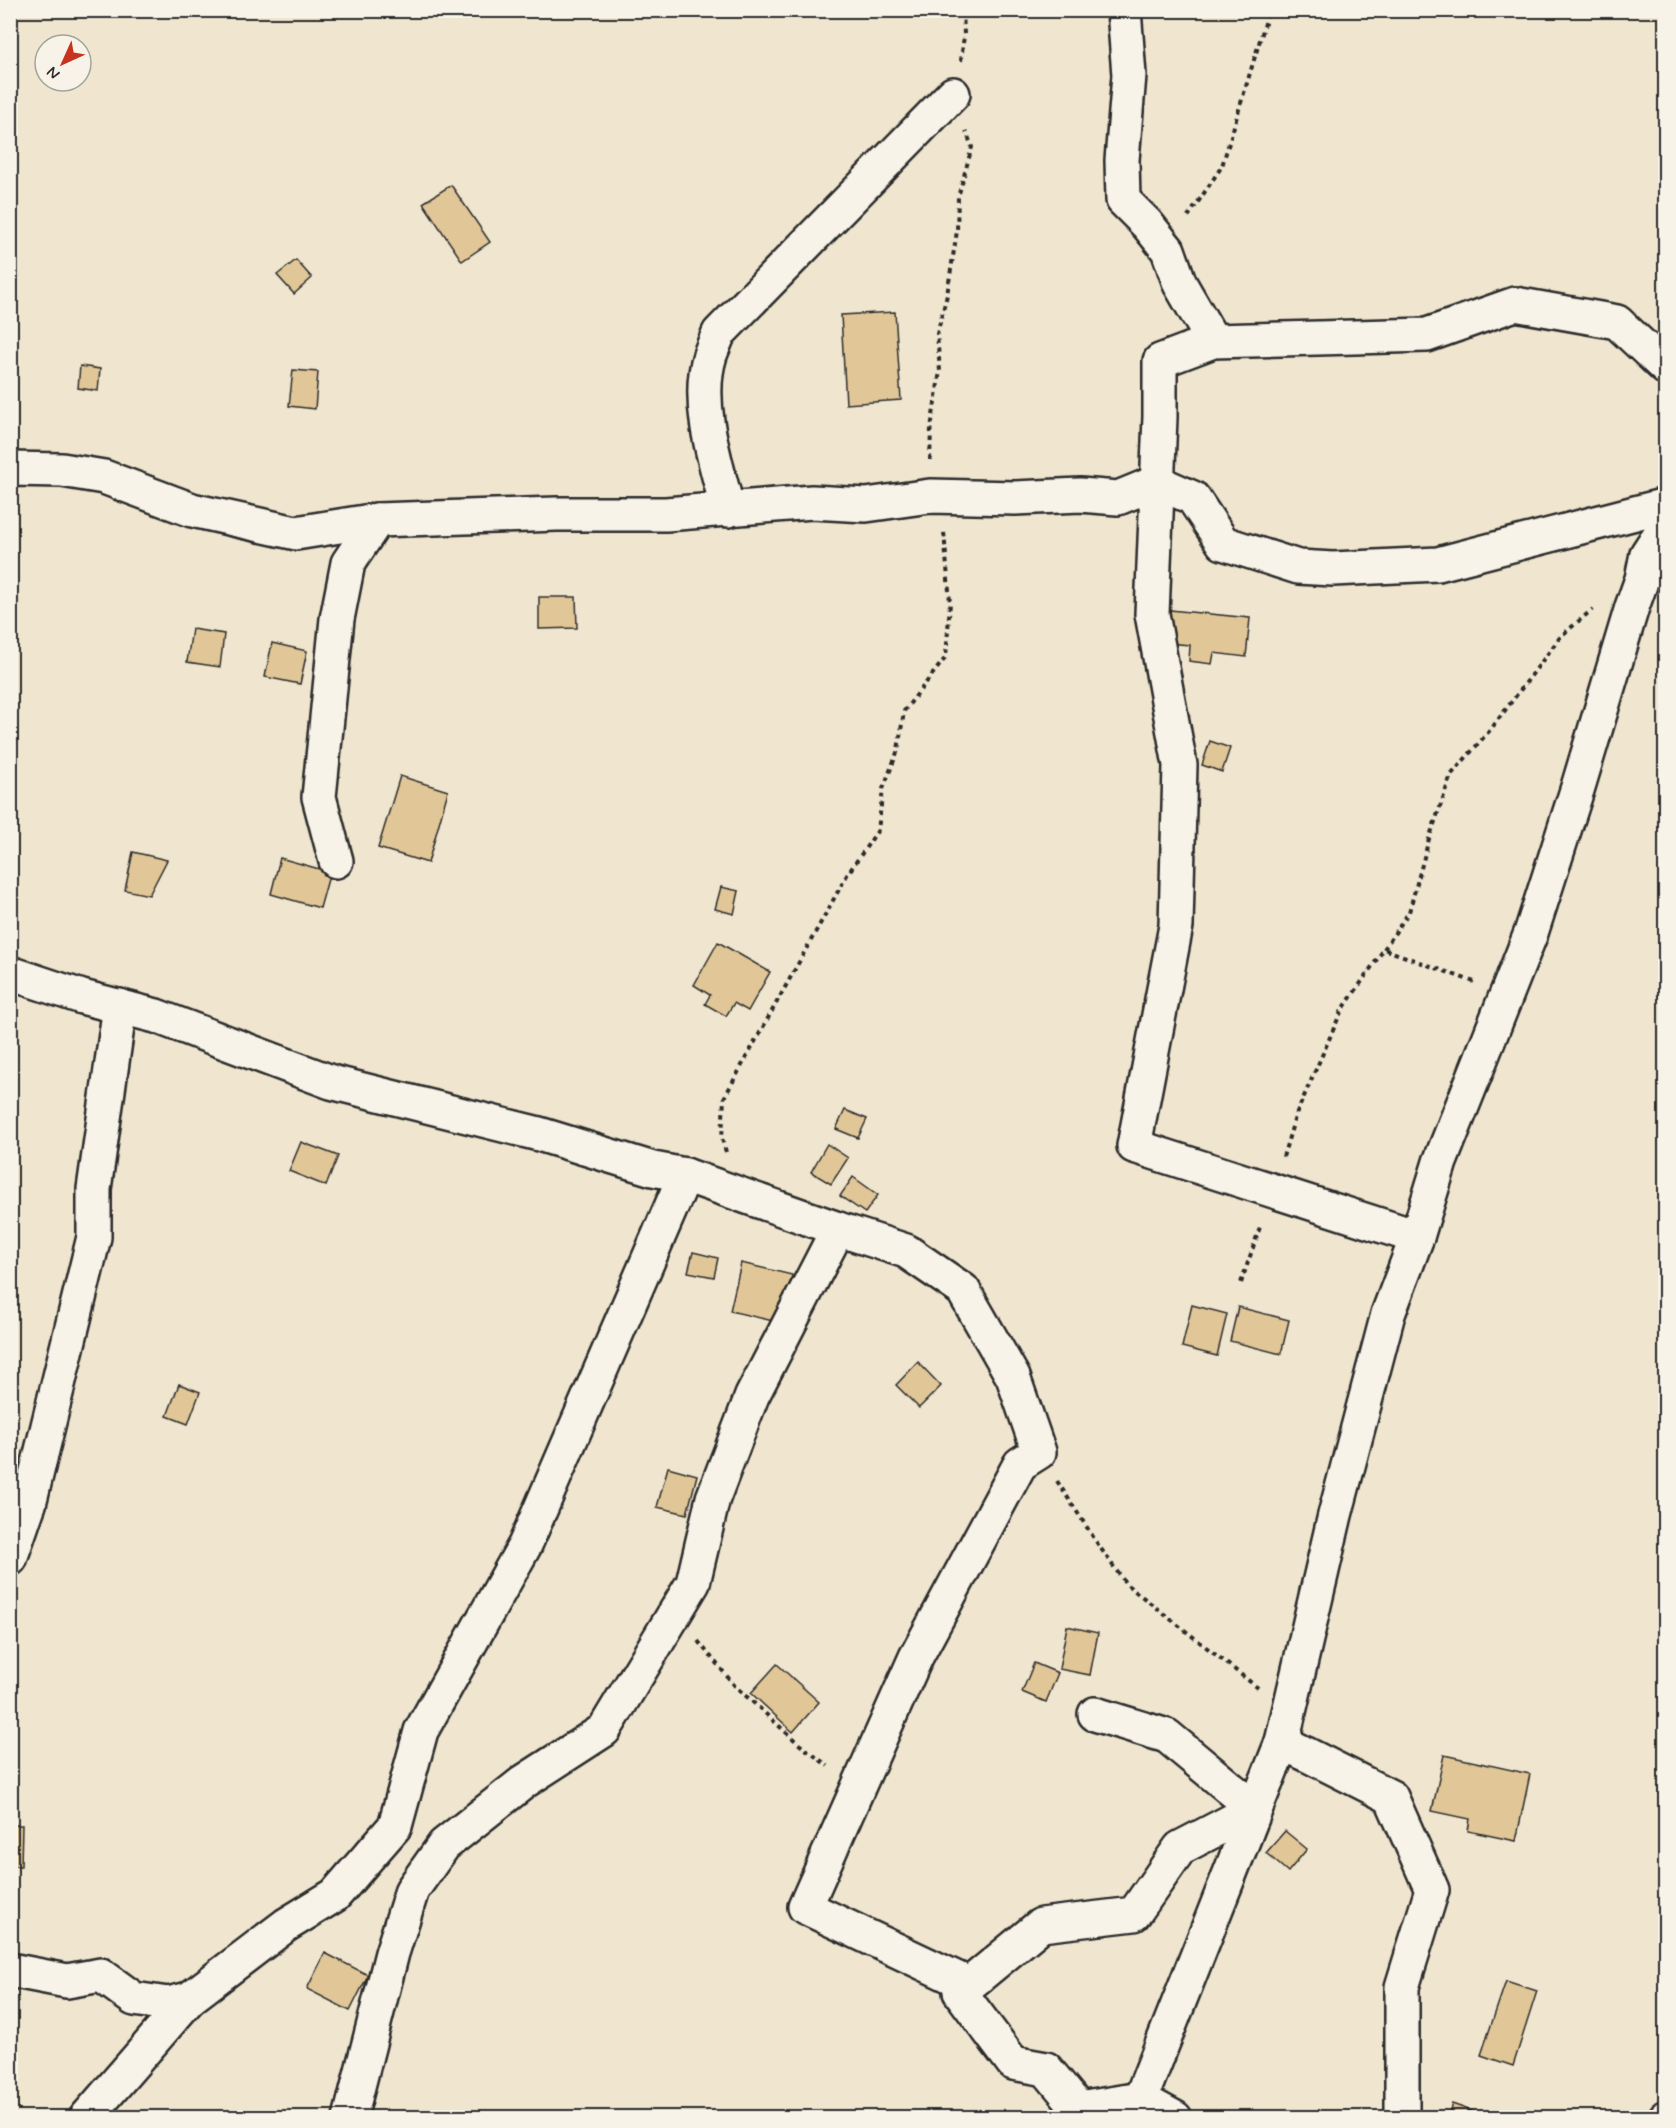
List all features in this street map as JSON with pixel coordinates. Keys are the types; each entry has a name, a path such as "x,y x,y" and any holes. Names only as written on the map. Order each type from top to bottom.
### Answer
{"street":[{"path":"1124,10 1129,75 1122,160 1123,200 1168,250 1180,284 1213,341"},
{"path":"728,510 708,426 705,383 710,356 719,333 953,94"},
{"path":"1417,1237 1134,1146 1176,926 1180,765 1152,614 1160,361 1213,341 1427,335 1515,304 1617,322 1665,368"},
{"path":"10,469 62,470 104,477 192,510 296,533 377,520 557,514 666,514 812,502 866,505 930,496 1015,498 1080,495 1118,498 1156,482 1193,498 1223,543 1298,567 1333,569 1438,564 1665,506"},
{"path":"336,861 319,797 334,639 348,563 377,520"},
{"path":"1136,2108 1282,1742 1335,1515 1388,1314 1417,1237 1440,1162 1531,933 1642,579 1647,554 1665,525"},
{"path":"10,974 82,997 156,1016 332,1082 539,1134 653,1169 685,1175 906,1251 963,1290 1013,1377 1039,1452 1020,1464 916,1657 806,1907 968,1984"},
{"path":"10,1559 20,1508 94,1237 94,1189 120,1006"},
{"path":"86,2118 189,1999 286,1925 335,1894 395,1826 421,1731 525,1545 685,1175"},
{"path":"350,2118 392,1953 412,1890 444,1845 525,1781 604,1730 693,1583 713,1497 752,1395 838,1229"},
{"path":"1095,1714 1167,1736 1255,1809"},
{"path":"1282,1742 1391,1797 1432,1890 1402,1987 1402,2118"},
{"path":"1175,2118 1136,2108 1079,2109 1046,2069 1013,2063 960,1992 1041,1925 1134,1914 1180,1848 1255,1809"},
{"path":"10,1970 67,1981 101,1975 134,1999 168,2004 189,1999"}],"path":[{"path":"737,1193 722,1139 724,1098 847,875 878,830 883,789 897,750 904,711 946,657 950,603 943,513 930,496 931,428 940,371 937,334 947,296 956,242 958,197 972,147 953,94 961,64 964,35 963,10"},
{"path":"1174,268 1188,215 1222,165 1269,10"},
{"path":"1241,1283 1295,1117 1341,1012 1409,912 1429,839 1452,776 1491,729 1561,636 1594,608"},
{"path":"1384,948 1507,994"},
{"path":"1039,1452 1126,1584 1256,1687 1289,1710"},
{"path":"675,1612 735,1686 799,1744 859,1789"}],"building":[{"path":"451,185 490,242 462,261 423,203"},
{"path":"296,260 312,278 294,294 277,275"},
{"path":"895,312 901,400 846,404 841,315"},
{"path":"80,366 100,369 98,391 78,388"},
{"path":"293,370 318,372 315,409 289,406"},
{"path":"539,597 576,597 577,628 539,629"},
{"path":"1170,610 1250,618 1246,657 1214,653 1212,664 1189,661 1190,645 1167,643"},
{"path":"192,629 224,634 220,667 187,662"},
{"path":"272,643 307,651 300,684 265,677"},
{"path":"1210,741 1230,748 1222,772 1202,765"},
{"path":"400,776 448,791 428,863 378,848"},
{"path":"133,852 167,860 149,895 125,890"},
{"path":"280,858 330,872 320,908 271,894"},
{"path":"721,887 739,891 734,914 715,909"},
{"path":"718,942 770,972 748,1011 734,1003 726,1016 705,1004 710,995 694,985"},
{"path":"845,1110 867,1119 858,1138 836,1129"},
{"path":"301,1142 338,1156 326,1186 289,1171"},
{"path":"827,1144 848,1158 831,1184 811,1172"},
{"path":"853,1177 878,1195 865,1213 840,1196"},
{"path":"693,1252 718,1258 714,1277 688,1272"},
{"path":"741,1263 792,1275 782,1323 730,1311"},
{"path":"1192,1305 1227,1314 1217,1356 1182,1347"},
{"path":"1238,1307 1289,1320 1281,1354 1230,1341"},
{"path":"918,1362 941,1386 919,1408 896,1385"},
{"path":"179,1384 200,1392 188,1424 167,1416"},
{"path":"668,1467 697,1475 687,1514 657,1507"},
{"path":"1067,1626 1098,1633 1090,1675 1059,1669"},
{"path":"1034,1663 1058,1673 1046,1702 1022,1692"},
{"path":"777,1664 819,1702 793,1732 751,1693"},
{"path":"1444,1755 1530,1774 1516,1841 1468,1831 1470,1819 1432,1811"},
{"path":"10,1825 22,1825 21,1866 10,1866"},
{"path":"1285,1831 1307,1849 1288,1872 1266,1853"},
{"path":"325,1953 368,1975 350,2011 307,1989"},
{"path":"1506,1981 1537,1991 1513,2066 1481,2055"},
{"path":"1452,2104 1492,2118 1447,2118"}]}
